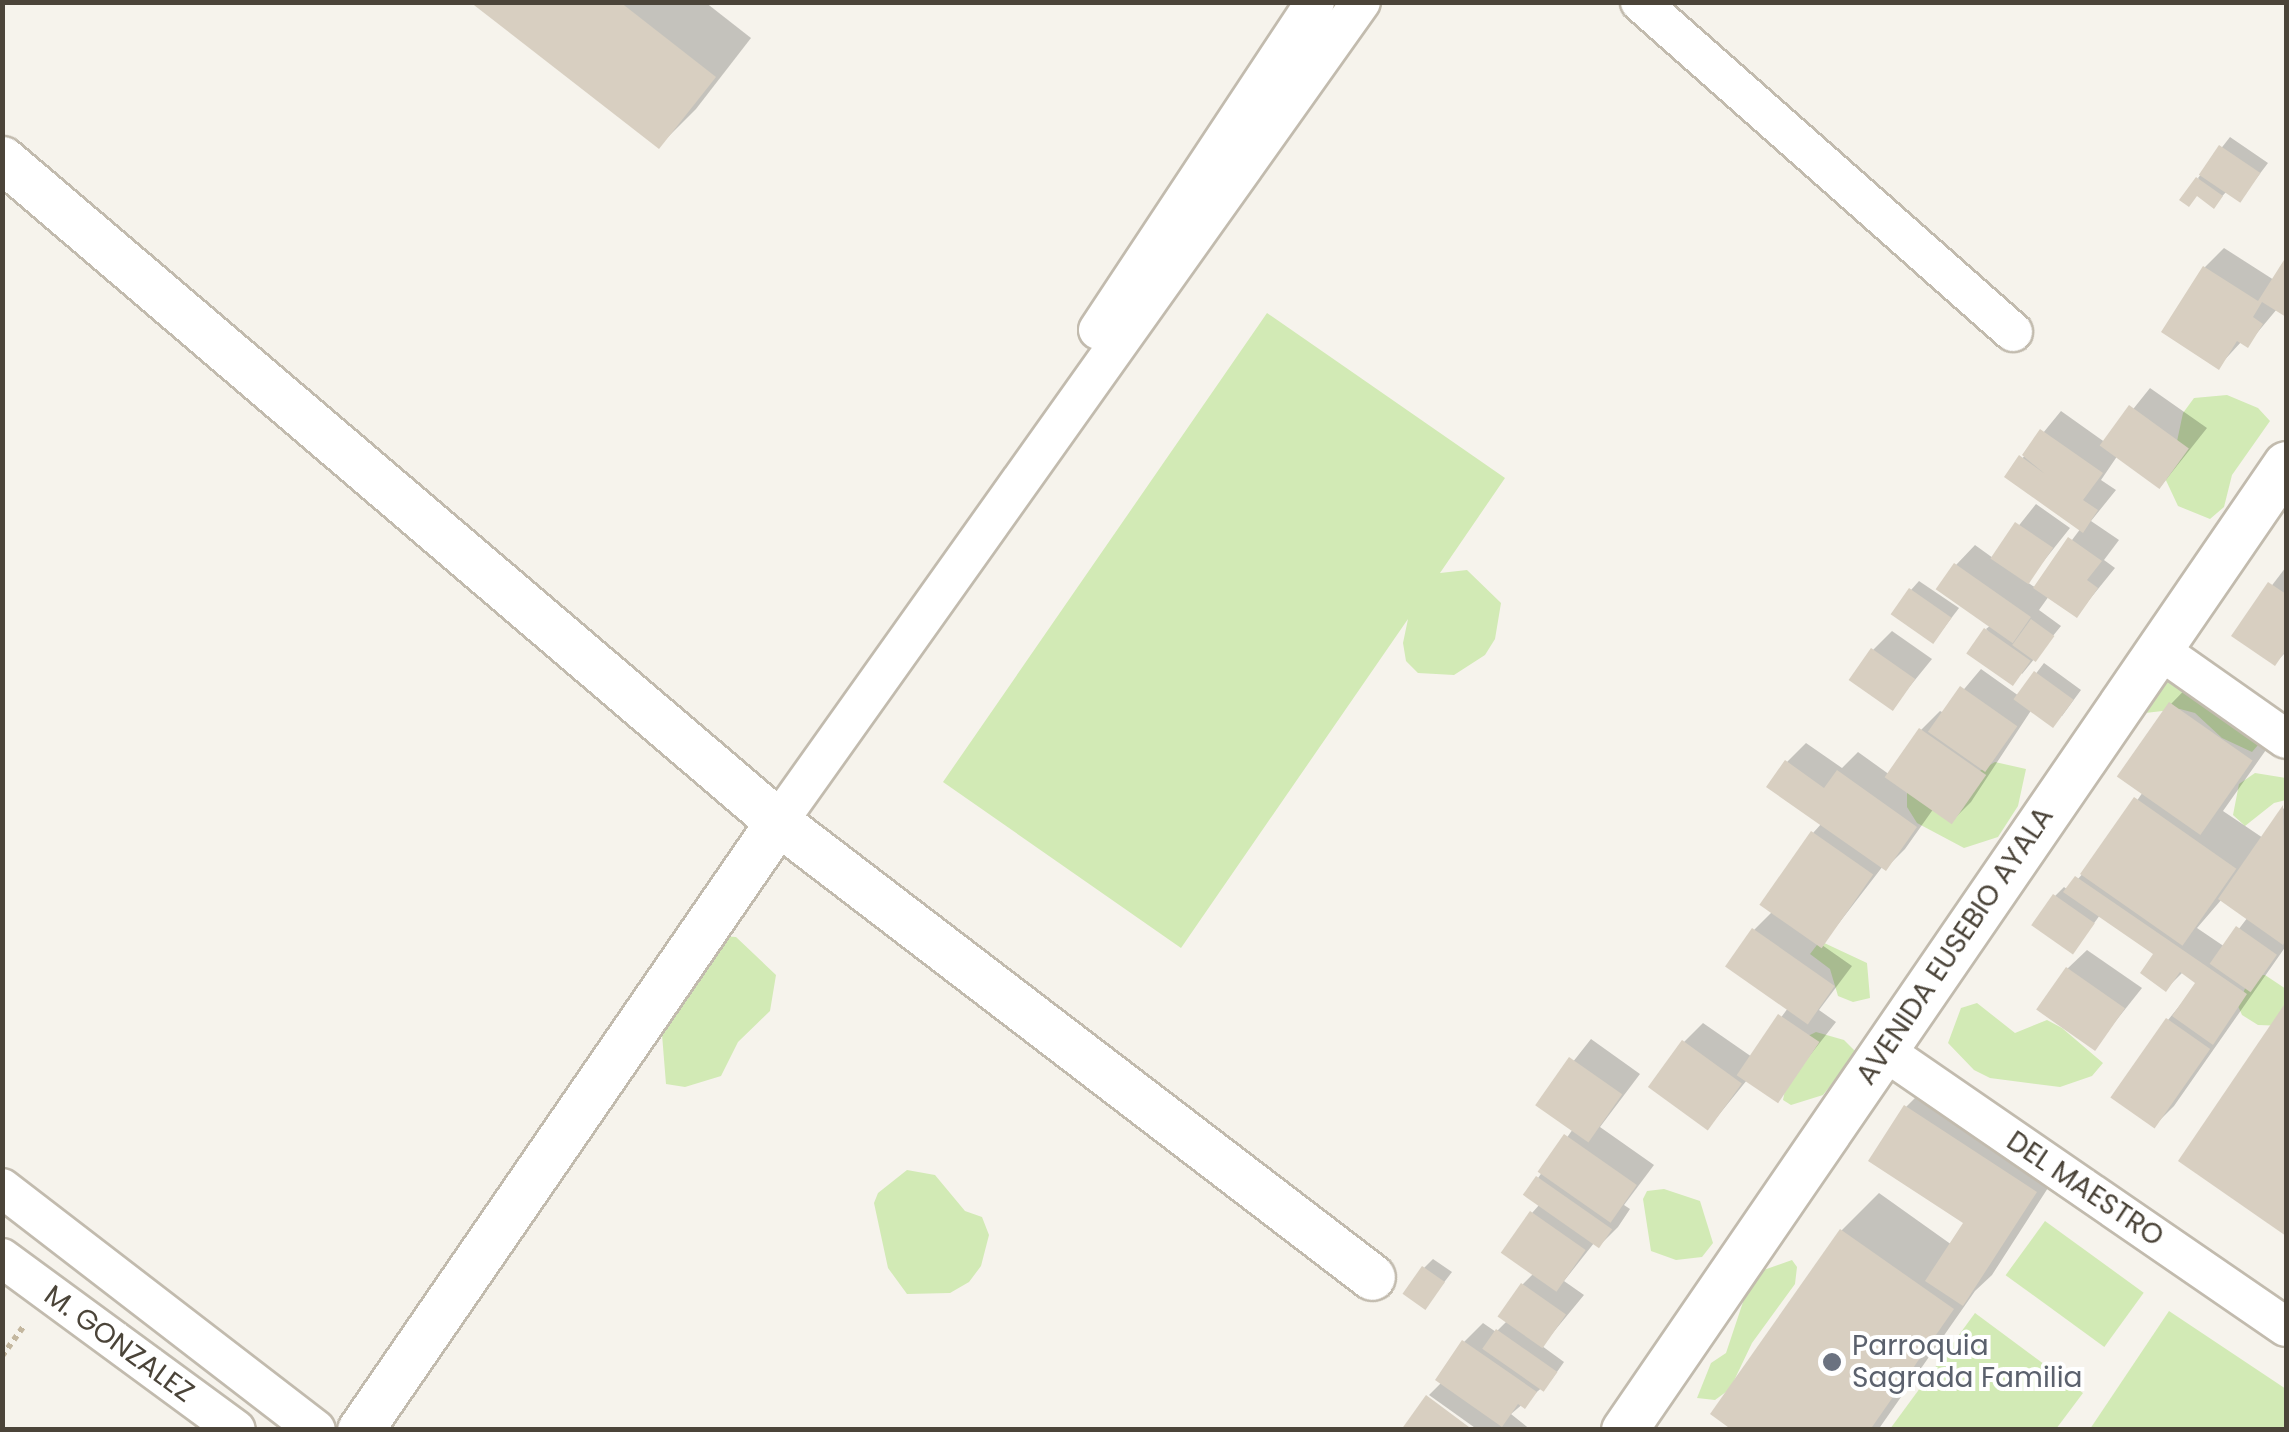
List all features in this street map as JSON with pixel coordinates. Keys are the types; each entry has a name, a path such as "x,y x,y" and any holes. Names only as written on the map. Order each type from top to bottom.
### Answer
{"street":[{"path":"778,822 1315,2"},
{"path":"360,1430 778,822 1362,2"},
{"path":"1640,2 2013,332"},
{"path":"2,160 778,822 1372,1276"},
{"name":"AVENIDA EUSEBIO AYALA","path":"1630,1428 1883,1050 2286,464"},
{"path":"2158,649 2286,739"},
{"name":"DEL MAESTRO","path":"1883,1050 2286,1327"},
{"path":"2,1188 316,1430"},
{"name":"M. GONZALEZ","path":"2,1258 236,1430"}],"path":[{"path":"2,1356 27,1322"}],"green space":[{"path":"1267,313 1505,478 1440,573 1467,570 1501,603 1495,639 1485,655 1454,675 1418,673 1406,661 1403,643 1408,619 1181,948 943,782"},
{"path":"2227,395 2258,408 2270,421 2232,475 2224,507 2210,519 2178,506 2163,474 2176,446 2183,413 2194,398"},
{"path":"2176,677 2264,738 2252,752 2222,738 2195,713 2180,709 2145,713 2138,697 2159,680"},
{"path":"1995,762 2026,769 2018,806 1998,837 1964,848 1917,823 1907,807 1907,789 1966,779"},
{"path":"2255,773 2286,778 2286,800 2274,803 2245,826 2233,815 2239,784"},
{"path":"719,936 736,937 776,975 770,1011 738,1042 721,1076 685,1087 666,1084 656,960"},
{"path":"1820,941 1867,963 1870,998 1853,1002 1838,996 1830,969 1810,954"},
{"path":"2265,975 2286,989 2286,1026 2258,1025 2242,1015 2238,1006 2248,981"},
{"path":"1977,1003 2015,1033 2047,1020 2103,1063 2092,1076 2060,1087 1990,1078 1974,1070 1948,1043 1961,1008"},
{"path":"1816,1032 1844,1040 1857,1053 1823,1095 1791,1105 1783,1100 1789,1070 1808,1036"},
{"path":"907,1170 935,1175 965,1211 982,1217 989,1235 981,1266 969,1282 950,1293 907,1294 888,1268 874,1203 878,1193"},
{"path":"1664,1189 1700,1201 1713,1243 1702,1257 1676,1260 1651,1251 1643,1199 1647,1191"},
{"path":"2045,1221 2144,1293 2104,1347 2006,1275"},
{"path":"1792,1260 1797,1267 1795,1284 1752,1343 1730,1389 1715,1400 1697,1398 1711,1363 1726,1353 1748,1287 1758,1272"},
{"path":"2169,1311 2286,1389 2286,1429 2090,1429"},
{"path":"1975,1313 2083,1393 2056,1429 1890,1429"}],"building":[{"path":"470,2 620,2 716,77 659,149"},
{"path":"2219,145 2260,173 2240,203 2199,175"},
{"path":"2196,177 2223,196 2214,209 2197,196 2189,207 2179,200"},
{"path":"2284,260 2286,317 2262,302 2253,317 2263,324 2248,348 2237,341 2219,370 2161,332 2203,266 2258,301"},
{"path":"2129,405 2189,448 2159,489 2100,445"},
{"path":"2040,429 2103,473 2083,500 2098,510 2083,533 2004,477 2019,455 2045,474 2022,455"},
{"path":"2015,522 2053,548 2029,584 1990,558"},
{"path":"2068,537 2102,561 2087,580 2098,588 2077,618 2033,588"},
{"path":"1954,563 2031,617 2013,643 1936,589"},
{"path":"2268,582 2286,594 2286,650 2275,666 2231,636"},
{"path":"1909,588 1952,618 1933,644 1891,614"},
{"path":"2031,619 2054,636 2036,662 2012,645"},
{"path":"1984,628 2031,661 2013,686 1966,653"},
{"path":"1871,648 1915,679 1893,711 1849,680"},
{"path":"2034,671 2074,700 2053,728 2013,699"},
{"path":"1960,686 2017,726 1985,772 1928,732"},
{"path":"2169,702 2253,761 2200,835 2117,777"},
{"path":"1919,728 1986,775 1952,824 1885,777"},
{"path":"1785,760 1824,788 1837,770 1917,827 1886,871 1766,787"},
{"path":"2134,797 2236,869 2182,946 2080,874"},
{"path":"2283,805 2286,939 2283,945 2218,899"},
{"path":"1811,831 1873,875 1822,948 1759,905"},
{"path":"2075,876 2247,994 2213,1045 2172,1016 2195,983 2180,972 2166,992 2140,973 2153,954 2063,892"},
{"path":"2053,894 2095,923 2073,954 2031,925"},
{"path":"2236,926 2277,955 2251,992 2210,964"},
{"path":"1752,928 1835,986 1808,1024 1725,967"},
{"path":"2066,967 2125,1008 2095,1051 2036,1010"},
{"path":"2286,1002 2286,1236 2178,1161"},
{"path":"1778,1014 1819,1042 1778,1103 1737,1075"},
{"path":"2166,1018 2210,1049 2155,1128 2110,1097"},
{"path":"1682,1040 1742,1083 1708,1130 1648,1087"},
{"path":"1569,1057 1622,1094 1588,1143 1535,1105"},
{"path":"1904,1105 2037,1192 1963,1306 1925,1281 1963,1223 1868,1161"},
{"path":"1564,1134 1637,1185 1611,1223 1538,1172"},
{"path":"1536,1176 1612,1229 1599,1248 1523,1195"},
{"path":"1530,1211 1586,1250 1556,1292 1501,1253"},
{"name":"Parroquia Sagrada Familia","path":"1840,1229 1954,1309 1870,1430 1732,1430 1710,1414"},
{"path":"1422,1266 1445,1282 1425,1310 1402,1294"},
{"path":"1521,1283 1566,1315 1543,1348 1497,1317"},
{"path":"1496,1329 1557,1372 1544,1392 1482,1349"},
{"path":"1462,1340 1537,1392 1525,1409 1518,1404 1502,1427 1435,1380"},
{"path":"1426,1395 1473,1430 1401,1430"}],"place":[{"name":"Parroquia Sagrada Familia","path":"1832,1362"}]}
